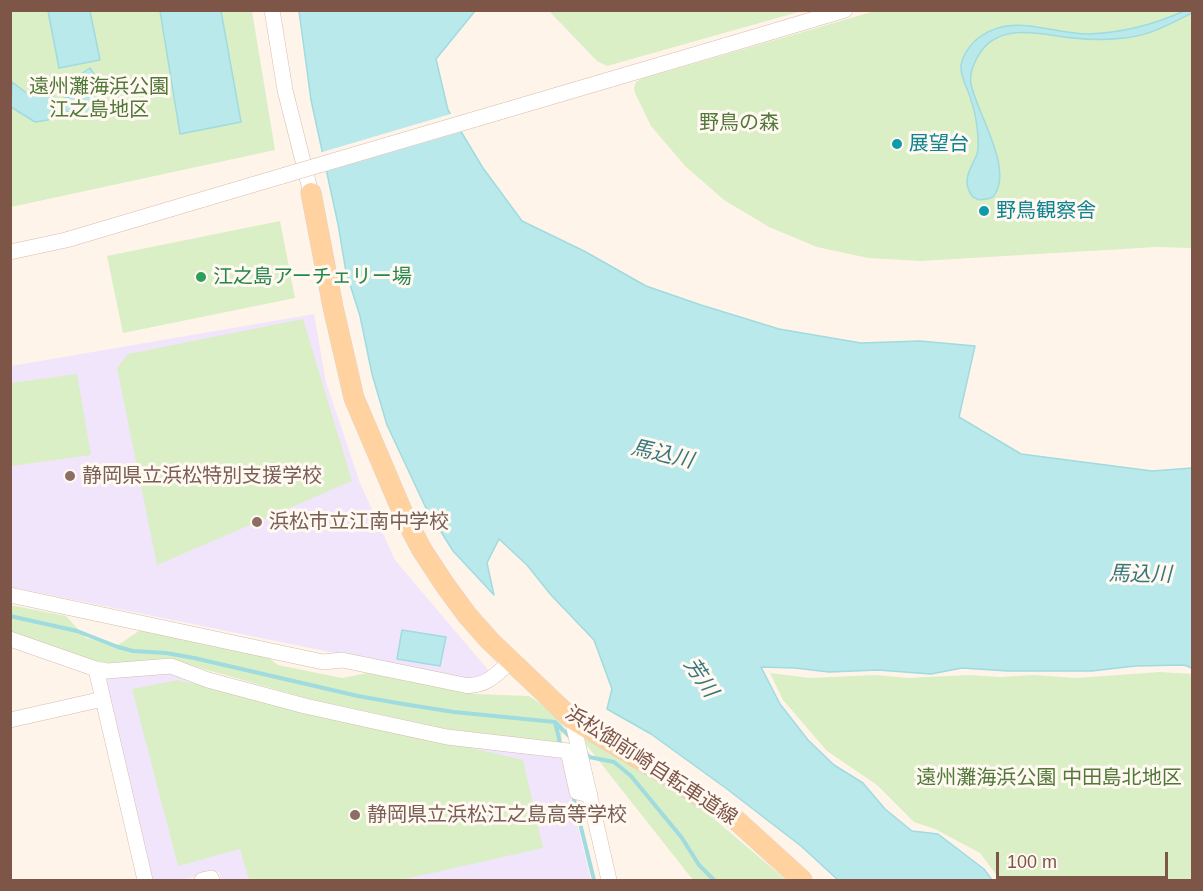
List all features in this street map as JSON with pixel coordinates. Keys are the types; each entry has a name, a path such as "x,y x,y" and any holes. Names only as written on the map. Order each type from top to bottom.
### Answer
{"main road":[{"name":"浜松御前崎自転車道線","path":"311,193 354,398 389,483 422,550 467,615 511,662 572,719 681,784 736,820 802,880"}],"street":[{"path":"272,10 285,90 311,193"},
{"path":"10,252 66,240 845,10"},
{"path":"10,595 323,662 342,660 464,686 476,687 511,662"},
{"path":"10,639 96,669 107,671 171,666 208,680 305,706 447,737 568,751 577,792 590,795"},
{"path":"96,669 145,880"},
{"path":"10,720 103,699"},
{"path":"572,719 609,880"},
{"path":"202,880 211,878 212,880"}],"shaded area":[{"name":"浜松市立江南中学校","path":"314,314 326,382 360,483 395,560 489,671 477,682 11,587 11,366"},
{"name":"静岡県立浜松江之島高等学校","path":"173,673 442,741 561,758 591,880 221,880 219,872 181,880 150,880 104,678"}],"green space":[{"name":"遠州灘海浜公園 江之島地区","path":"10,11 252,11 275,150 11,207"},
{"path":"549,11 802,11 607,66 597,61"},
{"name":"野鳥の森","path":"875,11 1192,11 1192,248 1156,247 921,261 868,258 817,247 769,227 724,200 685,166 651,126 635,93 636,82 641,79"},
{"name":"江之島アーチェリー場","path":"280,221 295,298 123,333 107,256"},
{"path":"303,319 352,481 157,565 117,368 128,354"},
{"path":"77,374 91,455 11,466 11,383"},
{"path":"10,605 66,616 86,638 118,645 142,629 268,657 278,665 342,678 373,672 475,694 529,696 563,719 561,743 447,729 306,698 172,660 104,664 11,635"},
{"name":"遠州灘海浜公園 中田島北地区","path":"1160,672 1192,674 1192,880 1000,880 980,853 935,829 914,822 877,785 827,751 783,700 770,673 810,678 876,675 907,678 1034,675 1076,678"},
{"name":"静岡県立浜松江之島高等学校","path":"178,680 523,760 543,848 401,880 249,880 240,849 178,866 132,689"},
{"path":"589,735 706,812 786,880 693,880 584,742"}],"water":[{"path":"48,11 90,11 100,60 59,68"},
{"path":"160,11 221,11 241,122 180,134"},
{"path":"299,11 475,11 436,59 448,110 483,168 522,221 584,251 646,286 779,329 861,343 920,341 975,346 959,417 1021,454 1152,471 1192,468 1192,668 1184,665 1135,666 1092,671 1008,671 962,668 931,674 878,670 829,672 761,667 780,704 808,740 834,765 863,783 885,809 912,831 938,834 984,869 992,880 838,880 801,846 727,789 651,734 607,709 612,689 594,640 551,595 527,565 499,539 487,563 494,595 453,551 425,506 387,425 372,374 360,316 346,272 311,100"},
{"path":"1184,11 1192,11 1192,13 1159,29 1133,37 1092,39 1025,32 1001,36 991,41 977,58 972,71 971,84 993,142 1000,172 999,186 993,197 985,200 972,196 967,179 978,152 978,136 974,109 963,79 961,65 971,45 981,36 994,29 1020,25 1074,33 1113,32 1149,24"},
{"path":"90,68 100,91 99,104 92,113 77,117 66,111 64,98 82,95 78,76"},
{"path":"51,80 54,95 48,120 35,122 11,107 12,82 28,94 41,83"},
{"path":"402,630 446,637 440,666 397,659"}],"pier":[{"path":"454,113 464,131 324,172 319,153"}],"waterway":[{"path":"10,616 77,631 133,651 194,658 358,696 454,712 555,722 570,737"},
{"path":"555,722 561,747"},
{"path":"586,753 589,757 614,762 631,776 682,838 699,865 714,880"},
{"path":"573,795 594,880"}],"place":[{"name":"展望台","path":"897,144"},
{"name":"野鳥観察舎","path":"984,211"},
{"name":"江之島アーチェリー場","path":"201,277"},
{"name":"静岡県立浜松特別支援学校","path":"70,476"},
{"name":"浜松市立江南中学校","path":"257,522"},
{"name":"静岡県立浜松江之島高等学校","path":"355,815"}],"water label":[{"name":"馬込川","path":"662,455"},
{"name":"馬込川","path":"1140,575"},
{"name":"芳川","path":"700,678"}]}
